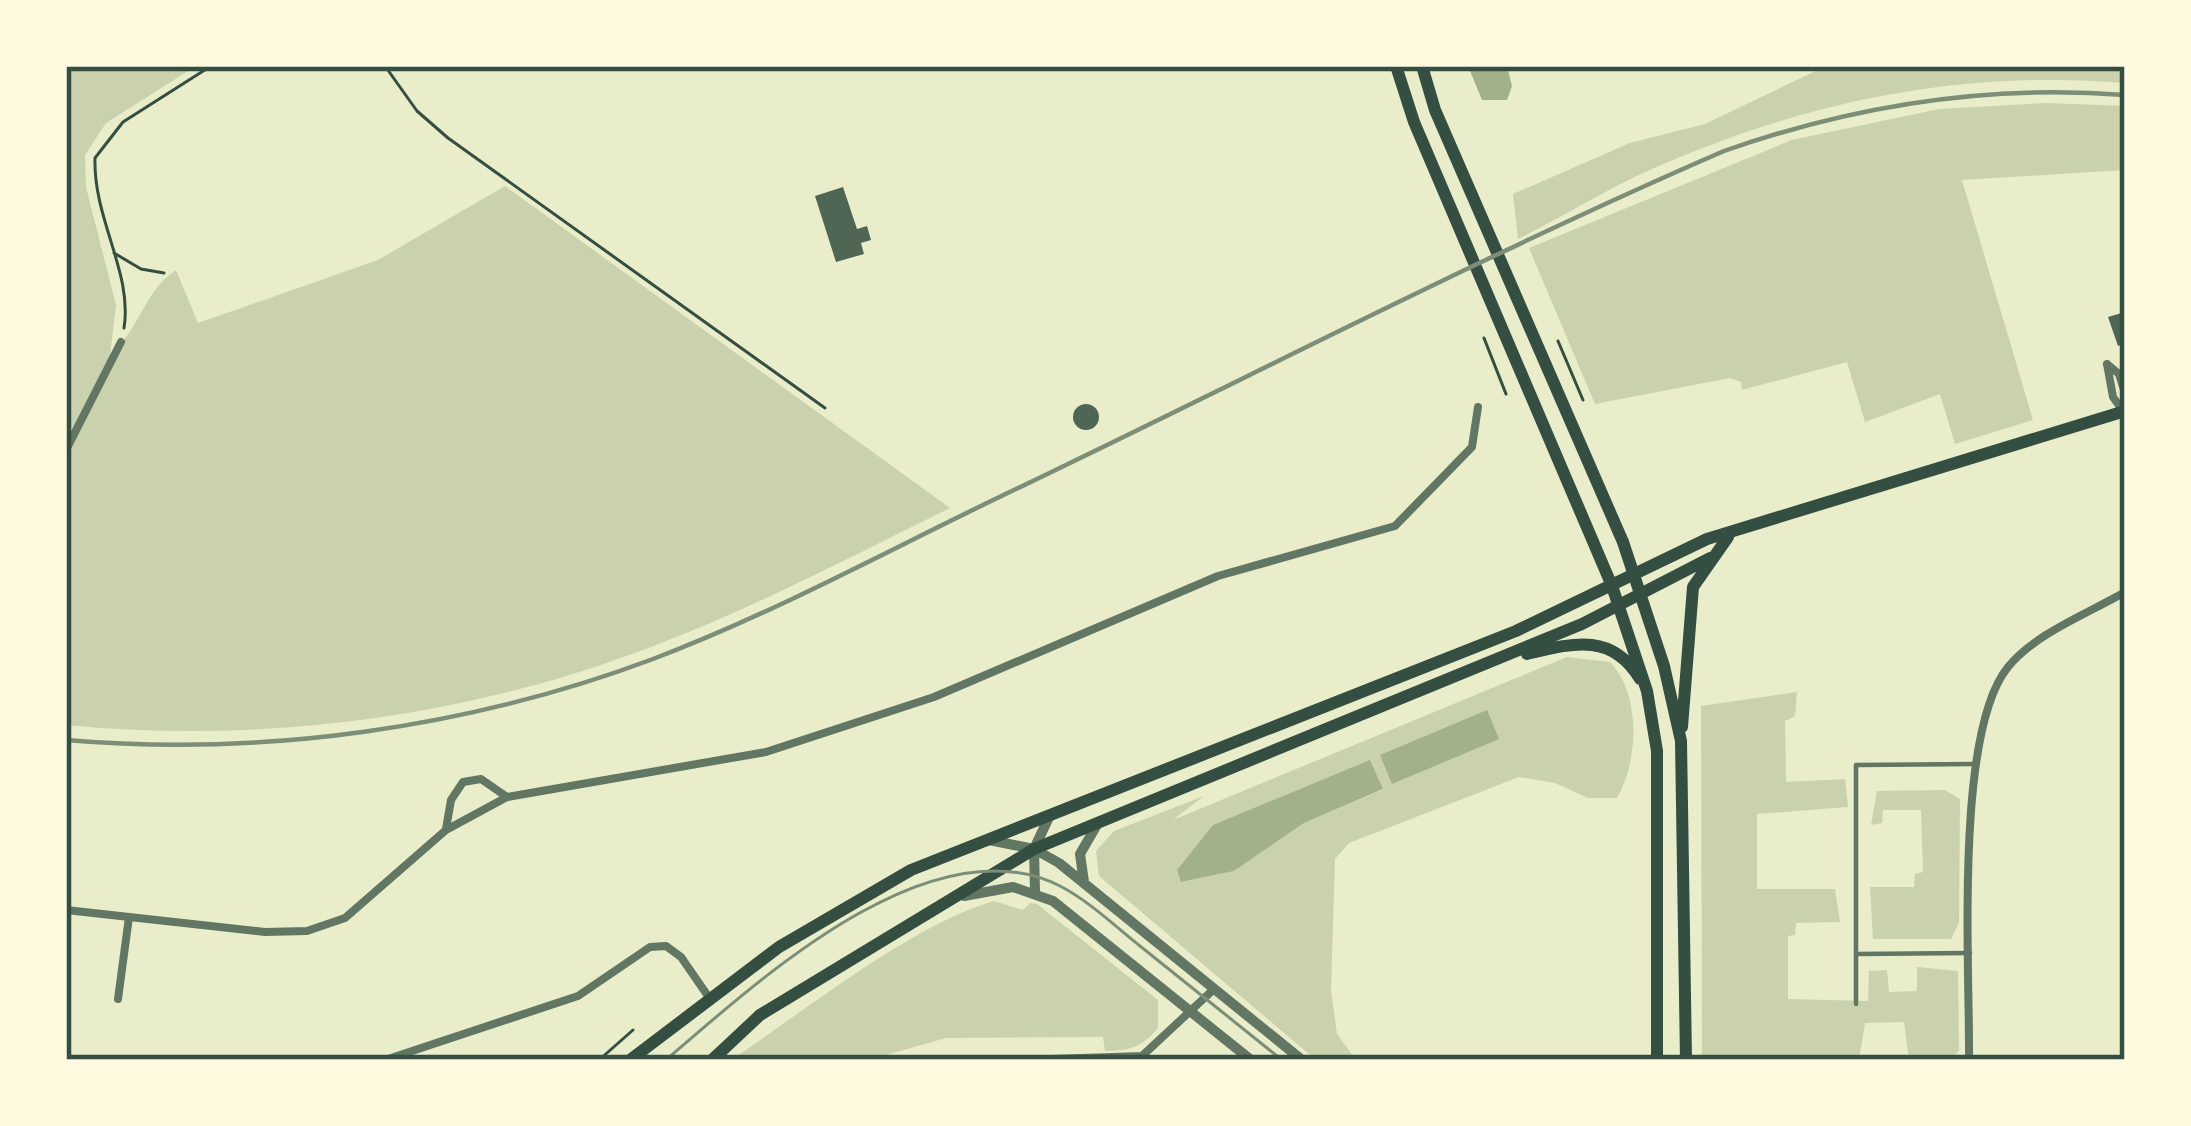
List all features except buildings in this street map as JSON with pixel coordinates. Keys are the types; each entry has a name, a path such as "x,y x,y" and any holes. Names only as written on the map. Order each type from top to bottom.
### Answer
{"main road":[{"path":"1396,66 1414,122 1612,586 1647,691 1657,751 1657,1060"},
{"path":"1422,66 1436,110 1635,572 1682,741"},
{"path":"630,1060 779,947 911,870 1516,632 1707,538 1728,537 2125,411"},
{"path":"1686,1060 1682,741 1690,602 1697,574 1728,537"},
{"path":"712,1060 760,1016 1034,849 1485,664 1619,606 1710,558"},
{"path":"1485,664 1586,641 1618,654 1647,691"}],"street":[{"path":"66,450 122,342"},
{"path":"2125,392 2119,374 2107,364 2113,398 2125,411"},
{"path":"2125,402 2125,411"},
{"path":"66,910 265,932 307,931 345,918 446,830 507,796 766,752 934,697 1218,576 1395,526 1472,447 1478,406"},
{"path":"1969,1060 1975,764 1986,707 2010,664 2026,649 2125,592"},
{"path":"446,830 451,800 463,782 481,779 507,796"},
{"path":"1036,892 1034,849 1051,812"},
{"path":"1085,885 1080,854 1100,821"},
{"path":"984,839 1034,849 1301,1060"},
{"path":"938,905 997,886 1036,892 1069,911 1251,1060"},
{"path":"118,999 129,917"},
{"path":"386,1060 578,996 650,947 666,946 681,957 710,1000"},
{"path":"1020,1060 1142,1056 1214,988"}],"lane":[{"path":"1856,1004 1856,765 1975,764"},
{"path":"1856,954 1970,953"}],"path":[{"path":"122,342 124,299 94,186 95,158 103,142 154,100 211,66"},
{"path":"385,66 417,111 448,138 825,408"},
{"path":"112,252 140,269 164,273"},
{"path":"1484,338 1507,394"},
{"path":"1558,341 1583,400"},
{"path":"599,1060 633,1030"}],"shaded area":[{"path":"66,66 196,66 106,123 85,155 86,187 116,305 110,355 156,288 176,270 198,323 378,260 505,186 950,508 689,632 581,672 509,692 363,720 289,727 215,731 66,725"},
{"path":"1468,66 1507,66 1512,86 1507,100 1482,100"},
{"path":"1826,66 2125,66 2125,83 1999,81 1877,97 1817,111 1699,149 1518,239 1513,194 1630,143 1705,124"},
{"path":"2046,103 2125,106 2125,170 1962,180 2033,420 1955,444 1940,394 1865,422 1847,362 1742,390 1741,382 1730,378 1595,404 1529,248 1792,140 1939,109"},
{"path":"1567,657 1610,662 1632,709 1630,765 1617,798 1588,798 1555,783 1519,777 1349,843 1335,859 1331,990 1337,1034 1356,1060 1316,1060 1099,876 1096,851 1114,831 1204,796 1173,820","holes":["1486,711 1393,783 1392,783 1381,755","1370,761 1382,790 1304,823 1234,871 1182,882 1213,825"]},
{"path":"1797,692 1795,716 1785,721 1786,782 1845,779 1848,807 1757,814 1757,889 1835,889 1840,922 1796,923 1795,935 1788,936 1788,999 1868,1001 1869,971 1887,970 1889,992 1917,991 1917,967 1958,971 1959,1051 1949,1060 1909,1060 1904,1022 1865,1023 1859,1060 1702,1060 1701,706"},
{"path":"1487,710 1499,739 1392,784 1380,755"},
{"path":"1370,760 1383,789 1304,823 1234,871 1181,882 1177,870 1213,825"},
{"path":"1945,790 1960,799 1959,922 1951,939 1873,939 1870,887 1914,887 1915,874 1923,872 1921,810 1883,810 1882,823 1871,825 1877,791"},
{"path":"994,901 1023,910 1030,903 1037,904 1158,1000 1158,1028 1141,1044 1114,1051 1105,1051 1103,1037 946,1038 868,1060 731,1060 894,949"}],"tram line":[{"path":"666,1060 748,990 849,919 903,892 957,875 1010,872 1060,886 1081,899 1282,1060"}],"railway":[{"path":"66,740 215,744 364,732 511,703 583,683 699,641 790,600 1456,274 1724,151 1822,121 1921,102 2022,93 2125,95"}]}
